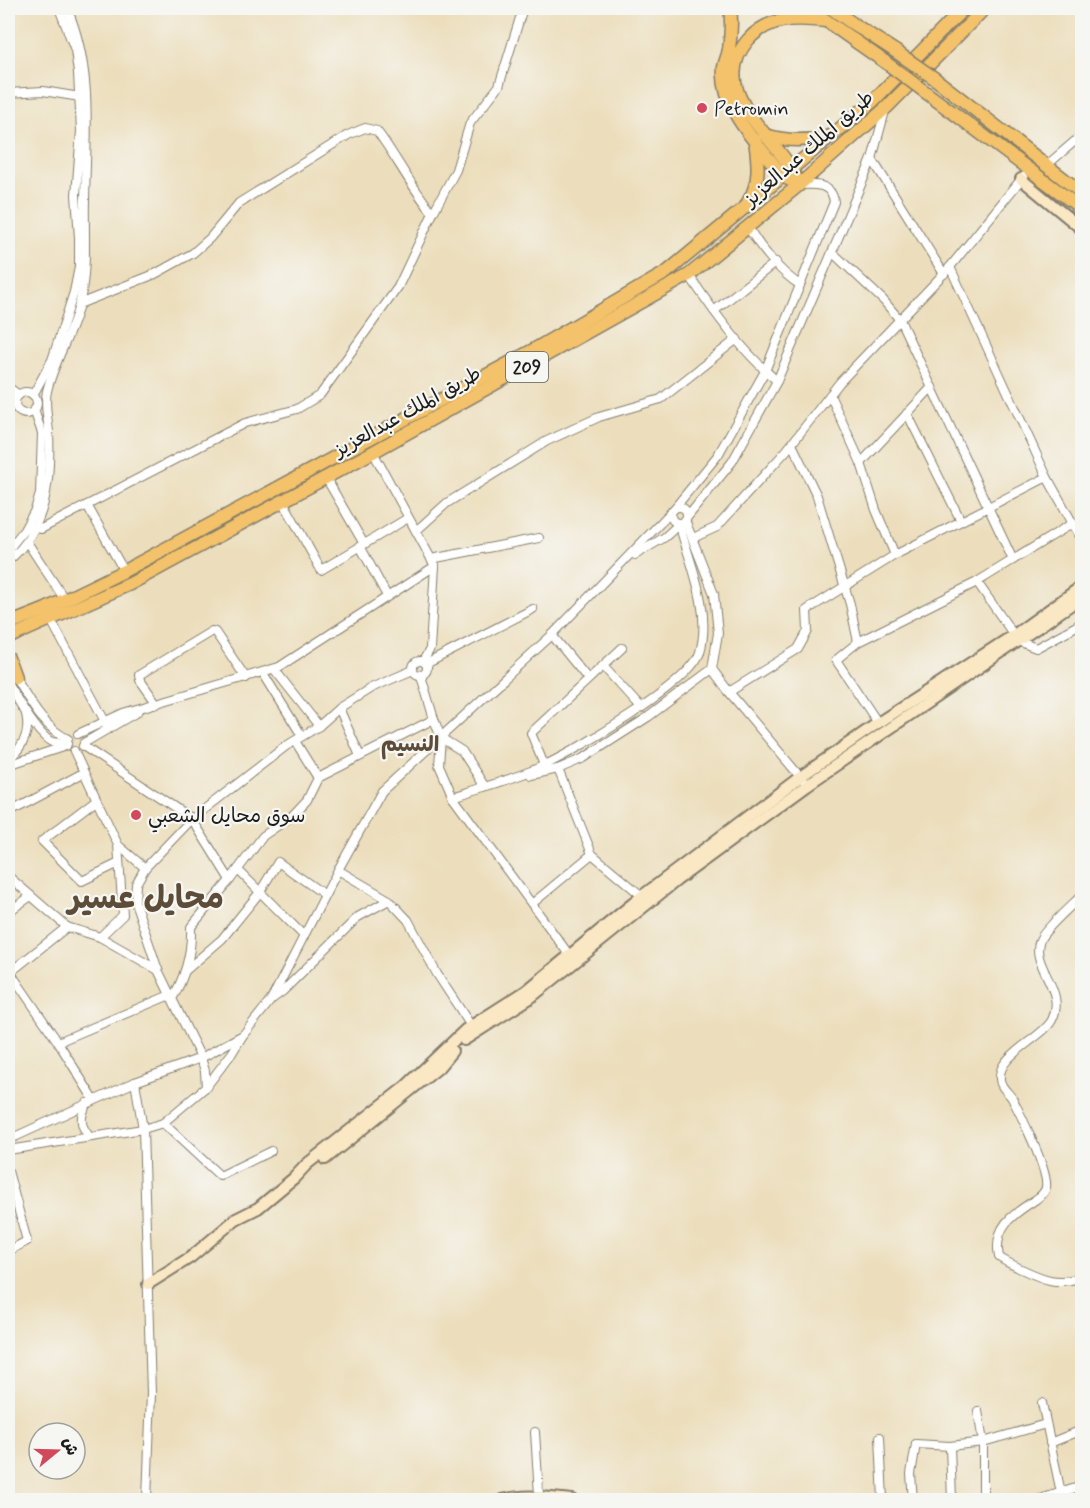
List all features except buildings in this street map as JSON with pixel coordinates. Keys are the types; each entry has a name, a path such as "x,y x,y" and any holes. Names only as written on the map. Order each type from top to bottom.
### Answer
{"main road":[{"path":"729,8 731,33 724,66 724,83 733,110 799,185"},
{"path":"808,8 885,62 1083,209"},
{"path":"831,8 934,78 1083,193"},
{"path":"840,8 852,23"},
{"name":"طريق الملك عبدالعزيز","path":"8,624 124,572 535,349 667,272 872,102 964,8"},
{"name":"طريق الملك عبدالعزيز","path":"8,638 130,584 373,452 689,275 799,185 887,106 985,8"},
{"path":"743,209 757,182 759,137 738,96 735,82 738,58 745,44 767,25 785,19 826,21"},
{"path":"759,137 800,141 832,135"},
{"path":"8,649 21,632"},
{"path":"8,658 11,680"}],"street":[{"path":"8,561 27,542 40,494 42,433 33,394 52,360 74,292 79,267 80,238 76,195 81,131 80,97 75,50 59,8"},
{"path":"8,550 31,527 45,503 48,482 49,432 47,392 79,304 84,281 88,112 81,47 68,8"},
{"path":"31,527 40,529 245,423 297,409 320,396 398,287 456,170 470,123 499,86 523,8"},
{"path":"8,93 43,91 80,97"},
{"path":"624,561 665,537 682,522 732,462 777,381 872,159 887,106"},
{"path":"79,304 155,274 193,253 210,238 239,203 348,135 366,128 377,131 395,155 417,194 433,213"},
{"path":"1047,165 1083,135"},
{"path":"872,159 947,270 1047,477 1083,540"},
{"path":"693,538 717,527 792,444 830,395 947,270 1030,168"},
{"path":"1021,179 1083,229"},
{"path":"243,1035 201,1058 135,1082 8,1141 8,1150 143,1129 163,1123 206,1087 271,1000 338,870 382,791 552,635 673,510 718,455 765,371 834,202 834,195 828,188 814,184 799,185"},
{"path":"748,227 758,243 788,277 800,285"},
{"path":"832,252 883,300 900,320 1013,560"},
{"path":"714,311 776,262"},
{"path":"689,275 714,311 757,364 777,381"},
{"path":"416,531 447,503 547,441 599,417 661,399 737,339"},
{"path":"8,387 19,395"},
{"path":"861,463 932,387"},
{"path":"16,406 16,399 19,395 27,392 33,394"},
{"path":"830,395 861,463 876,510 896,555"},
{"path":"8,399 24,413 35,407"},
{"path":"35,407 49,432"},
{"path":"907,413 961,521"},
{"path":"792,444 817,496 850,604 858,642"},
{"path":"373,452 433,562 430,649 425,663 427,672 421,676"},
{"path":"326,477 387,596"},
{"path":"729,692 798,649 808,631 807,610 896,555 1047,477"},
{"path":"283,501 321,570 408,518"},
{"path":"87,505 124,572"},
{"path":"673,510 680,507 684,509 687,516 682,522"},
{"path":"453,797 558,768 584,758 648,717 712,669 718,633 714,594 693,538 682,522 672,520 673,510"},
{"path":"509,780 575,750 641,708 676,682 699,655 703,639 702,605 682,522"},
{"path":"878,723 836,660 858,642 976,582 1073,524"},
{"path":"69,745 73,734 107,726 144,708 274,669 387,596 433,562 539,538"},
{"path":"27,542 65,600"},
{"path":"976,582 1016,638 1036,648 1083,623"},
{"path":"148,1284 191,1257 236,1219 258,1208 307,1164 405,1087 473,1029 526,991 642,896 803,781 1016,638 1083,586"},
{"path":"473,1029 530,998 878,723 1083,597"},
{"path":"413,670 415,663 425,663 533,609"},
{"path":"51,620 107,726"},
{"path":"157,704 139,675 212,631 215,632 246,678"},
{"path":"552,635 588,679"},
{"path":"544,765 531,733 622,648"},
{"path":"699,655 803,781"},
{"path":"8,665 11,680 29,726 20,750 8,763"},
{"path":"603,666 641,708"},
{"path":"274,669 319,726"},
{"path":"413,670 415,674 421,676"},
{"path":"206,1087 201,1058 158,970 135,902 136,884 145,868 192,819 298,739 319,726 339,708 372,688 413,670"},
{"path":"263,673 318,778"},
{"path":"421,676 441,738 439,765 453,797 570,956"},
{"path":"11,680 52,730 69,745 118,845 123,915 100,937"},
{"path":"339,708 360,756"},
{"path":"24,710 47,738 80,750 84,744 107,726"},
{"path":"58,1042 171,997 182,983 192,944 191,927 239,871 263,836 292,816 307,800 318,778 434,719"},
{"path":"78,734 84,744 192,819 230,880"},
{"path":"441,738 462,751 484,787"},
{"path":"8,763 69,745"},
{"path":"558,768 592,854 642,896"},
{"path":"8,813 83,772"},
{"path":"96,800 42,840 82,881 119,863"},
{"path":"118,845 145,868"},
{"path":"532,903 592,854"},
{"path":"185,971 222,939 260,892 278,862 325,895"},
{"path":"338,870 389,900 408,920 437,974 473,1029"},
{"path":"239,871 304,936"},
{"path":"8,876 67,927 100,937 158,970"},
{"path":"1083,895 1041,938 1039,950 1041,963 1056,996 1057,1009 1051,1022 1013,1054 1000,1071 1000,1082 1011,1098 1034,1146 1045,1171 1047,1185 1044,1194 1011,1218 1000,1230 997,1247 999,1257 1006,1263 1045,1280 1063,1281 1083,1277"},
{"path":"8,912 31,896"},
{"path":"271,1000 358,917 389,900"},
{"path":"67,927 9,973 58,1042 91,1102"},
{"path":"135,1082 143,1129 148,1284 151,1393 147,1500"},
{"path":"90,1137 81,1123 81,1117 91,1102"},
{"path":"163,1123 220,1176 271,1151"},
{"path":"8,1171 27,1241 8,1251"},
{"path":"1042,1403 1050,1443 1068,1500"},
{"path":"978,1411 983,1442 983,1500"},
{"path":"913,1500 911,1474 916,1444 950,1446 983,1442 1046,1424"},
{"path":"1050,1443 1083,1430"},
{"path":"535,1432 540,1495"},
{"path":"880,1437 883,1500"},
{"path":"950,1446 952,1500"},
{"path":"1037,1500 1083,1486"},
{"path":"502,1500 518,1496 540,1495 573,1500"}],"place":[{"name":"Petromin","path":"702,108"},
{"name":"سوق محايل الشعبي","path":"136,815"}],"district":[{"name":"النسيم","path":"410,744"},
{"name":"محايل عسير","path":"146,897"}]}
